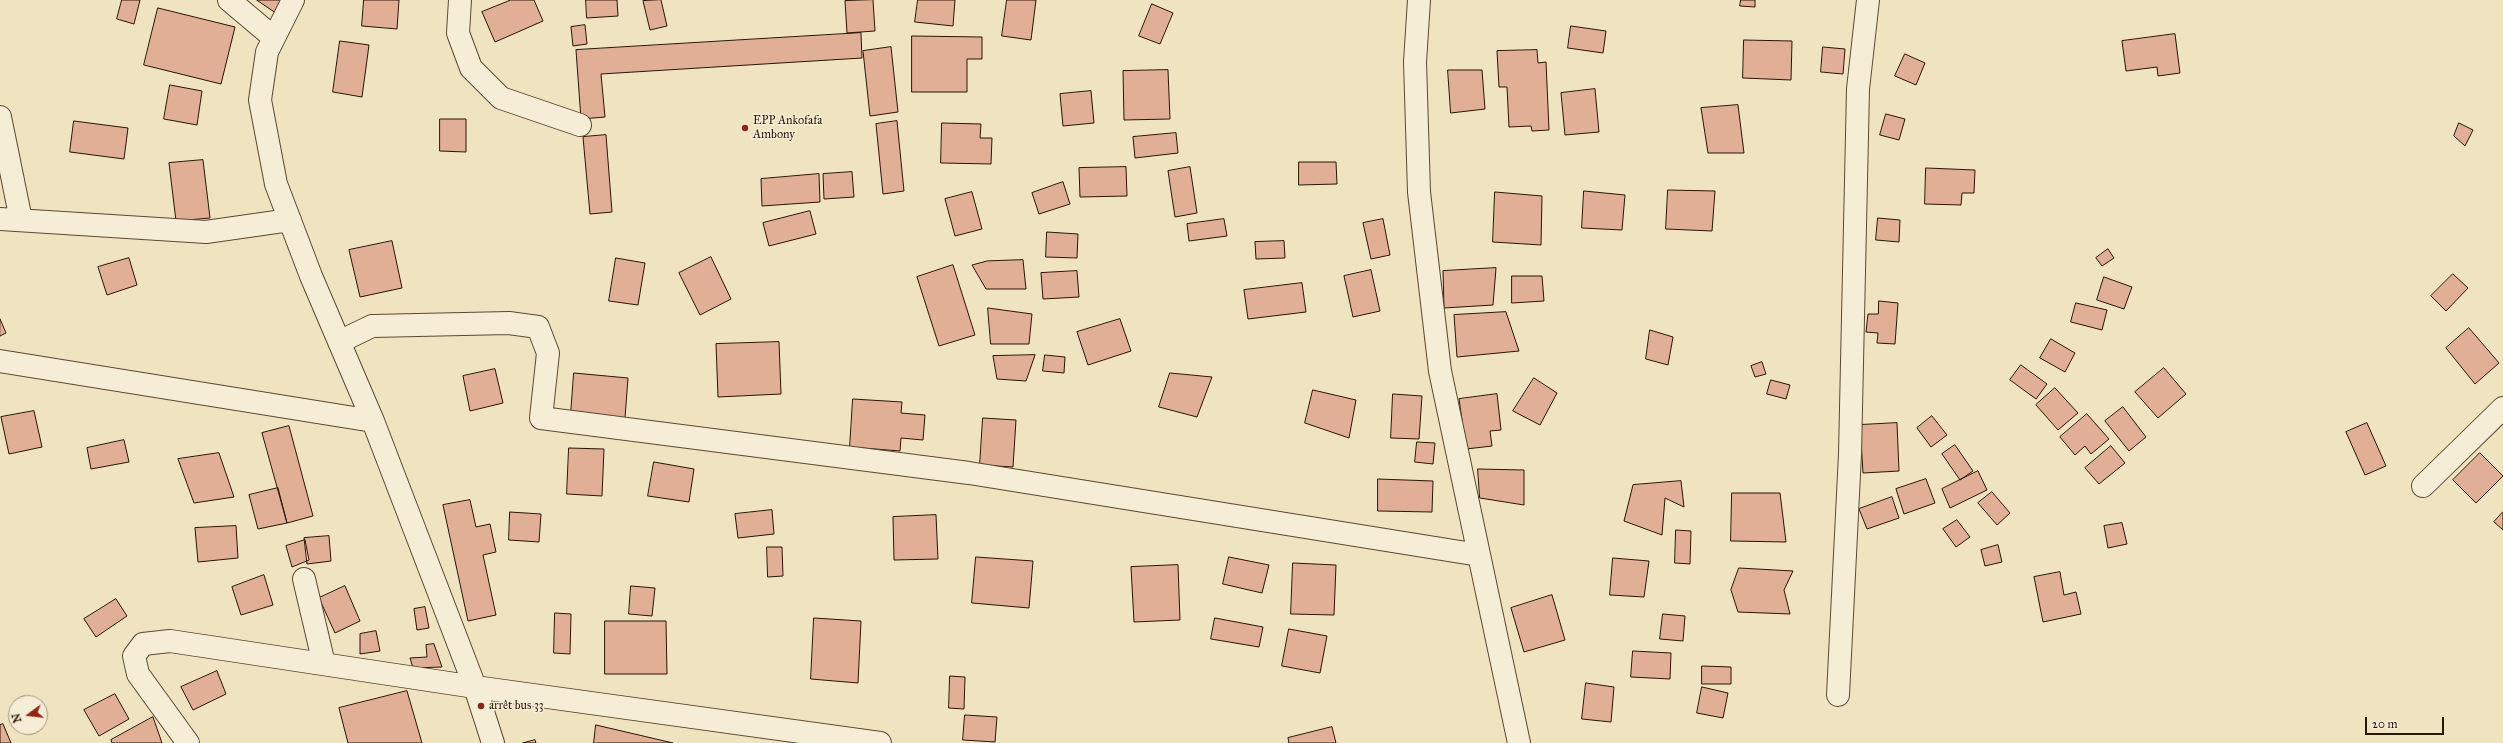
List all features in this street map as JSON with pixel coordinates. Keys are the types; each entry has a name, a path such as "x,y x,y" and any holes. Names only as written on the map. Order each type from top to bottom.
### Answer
{"street":[{"path":"229,0 273,37"},
{"path":"293,0 273,37 267,52 260,100 276,184 339,342 373,421 475,687 493,743"},
{"path":"460,0 458,33 471,68 501,98 580,125"},
{"path":"1419,0 1415,62 1419,192 1440,371 1519,743"},
{"path":"1838,695 1850,454 1858,89 1868,0"},
{"path":"0,117 11,220 206,232 290,220"},
{"path":"339,342 372,326 509,323 538,327 548,353 541,418 969,472 1479,555"},
{"path":"0,361 373,421"},
{"path":"2423,486 2503,408"},
{"path":"304,579 324,664"},
{"path":"188,743 138,674 134,656 143,644 170,641 475,687 880,743"}],"building":[{"path":"122,0 140,0 134,24 117,19"},
{"path":"257,0 283,0 275,12"},
{"path":"364,0 399,0 397,29 362,26"},
{"path":"511,0 534,0 543,21 495,42 482,12"},
{"path":"586,0 617,0 618,16 587,18"},
{"path":"661,0 667,26 650,30 643,1"},
{"path":"873,0 875,31 847,33 845,1"},
{"path":"918,0 955,0 953,26 915,22"},
{"path":"1007,0 1036,0 1031,40 1002,36"},
{"path":"1741,0 1755,0 1755,7 1740,6"},
{"path":"1152,4 1173,13 1160,44 1139,36"},
{"path":"158,8 235,27 221,84 144,65"},
{"path":"585,25 587,44 573,46 571,27"},
{"path":"1571,26 1606,31 1603,53 1568,48"},
{"path":"861,33 862,58 601,74 605,117 581,119 576,50"},
{"path":"2175,34 2180,73 2158,76 2157,67 2126,71 2122,41"},
{"path":"912,36 982,37 982,59 967,59 967,92 912,92"},
{"path":"1744,40 1792,41 1791,80 1743,78"},
{"path":"340,41 369,45 362,97 333,92"},
{"path":"891,47 898,112 870,116 863,51"},
{"path":"1823,47 1845,49 1843,74 1821,72"},
{"path":"1537,50 1538,63 1546,62 1549,130 1532,131 1531,126 1509,127 1507,87 1499,87 1497,51"},
{"path":"1905,54 1925,63 1916,85 1895,76"},
{"path":"1168,70 1170,119 1124,120 1123,71"},
{"path":"1448,70 1482,70 1485,109 1451,113"},
{"path":"170,85 202,91 197,125 164,119"},
{"path":"1595,89 1599,132 1565,135 1561,93"},
{"path":"1091,91 1094,123 1063,126 1060,94"},
{"path":"1738,105 1744,153 1708,153 1701,108"},
{"path":"1886,114 1905,119 1899,140 1880,135"},
{"path":"440,119 466,119 466,152 440,151"},
{"path":"74,121 128,128 124,159 70,152"},
{"path":"897,121 904,191 883,194 876,124"},
{"path":"942,123 981,124 980,138 992,138 991,164 941,163"},
{"path":"2459,123 2473,130 2465,146 2454,136"},
{"path":"1176,133 1178,153 1135,158 1133,137"},
{"path":"606,135 612,212 590,214 583,137"},
{"path":"203,160 210,218 176,221 169,163"},
{"path":"1299,162 1336,162 1337,184 1299,185"},
{"path":"1126,167 1127,196 1080,197 1079,168"},
{"path":"1190,167 1197,213 1175,217 1168,171"},
{"path":"1926,168 1975,170 1974,193 1962,193 1961,205 1925,204"},
{"path":"852,172 854,197 824,199 823,174"},
{"path":"819,174 820,202 762,206 761,179"},
{"path":"1063,182 1070,204 1039,214 1032,193"},
{"path":"1668,190 1715,191 1712,231 1666,229"},
{"path":"1584,191 1625,195 1622,230 1582,228"},
{"path":"972,192 982,229 955,236 945,199"},
{"path":"1495,192 1542,196 1541,245 1493,242"},
{"path":"810,211 816,234 769,246 763,223"},
{"path":"1878,218 1900,220 1899,242 1876,240"},
{"path":"1224,219 1227,236 1189,241 1187,224"},
{"path":"1383,219 1390,255 1371,259 1363,223"},
{"path":"1047,232 1078,234 1077,258 1046,257"},
{"path":"392,241 402,288 360,297 349,250"},
{"path":"1284,241 1285,258 1256,259 1255,242"},
{"path":"2108,249 2114,258 2102,266 2096,258"},
{"path":"711,257 731,299 700,315 679,273"},
{"path":"129,258 137,285 107,295 98,267"},
{"path":"616,258 645,263 638,305 609,301"},
{"path":"1023,260 1026,289 986,289 972,265 987,261"},
{"path":"953,265 975,335 939,346 917,277"},
{"path":"1496,268 1493,305 1444,308 1443,271"},
{"path":"1371,270 1380,311 1353,317 1344,276"},
{"path":"1077,271 1079,297 1043,299 1041,273"},
{"path":"2453,274 2468,288 2446,311 2431,296"},
{"path":"1512,276 1542,276 1544,301 1512,303"},
{"path":"2104,277 2132,287 2124,309 2097,300"},
{"path":"1302,283 1306,312 1248,319 1244,290"},
{"path":"1879,301 1898,303 1895,344 1877,343 1878,333 1866,332 1868,314 1878,314"},
{"path":"2076,303 2107,310 2102,330 2071,322"},
{"path":"988,308 1032,314 1029,344 991,344"},
{"path":"1506,312 1519,351 1457,357 1454,315"},
{"path":"0,319 6,333 0,336"},
{"path":"1120,319 1131,351 1088,365 1077,332"},
{"path":"2469,328 2499,363 2475,384 2446,348"},
{"path":"1650,330 1673,337 1668,365 1646,359"},
{"path":"2051,339 2075,353 2065,372 2040,358"},
{"path":"779,342 781,394 718,397 716,344"},
{"path":"1035,355 1026,381 997,379 993,356"},
{"path":"1045,355 1065,357 1064,373 1043,371"},
{"path":"1762,362 1766,374 1755,377 1751,366"},
{"path":"2021,365 2047,384 2036,399 2010,380"},
{"path":"2164,368 2186,394 2158,418 2135,392"},
{"path":"495,369 503,403 470,411 463,376"},
{"path":"574,373 628,378 625,418 571,414"},
{"path":"1170,373 1212,377 1197,417 1159,407"},
{"path":"1534,378 1557,393 1540,425 1513,411"},
{"path":"1771,380 1790,385 1786,399 1767,394"},
{"path":"2055,388 2078,413 2058,430 2036,405"},
{"path":"1313,390 1356,400 1349,438 1305,423"},
{"path":"1393,394 1422,396 1419,439 1391,438"},
{"path":"1497,394 1501,430 1490,431 1492,446 1466,449 1459,399"},
{"path":"853,399 902,402 901,413 925,415 923,440 901,438 900,451 850,447"},
{"path":"2123,407 2146,437 2129,451 2105,421"},
{"path":"34,411 42,447 9,454 1,417"},
{"path":"2087,414 2109,439 2091,454 2085,446 2075,455 2060,437"},
{"path":"1932,416 1947,435 1931,447 1917,428"},
{"path":"983,418 1016,420 1013,467 980,465"},
{"path":"1897,423 1899,471 1863,473 1860,425"},
{"path":"2367,423 2386,466 2365,475 2346,432"},
{"path":"289,426 313,516 287,523 262,433"},
{"path":"124,440 129,462 91,469 87,448"},
{"path":"1417,442 1435,443 1433,464 1415,462"},
{"path":"1955,445 1973,471 1960,480 1942,454"},
{"path":"2111,446 2125,463 2099,484 2085,468"},
{"path":"569,448 604,449 602,496 567,494"},
{"path":"219,453 234,497 194,503 178,459"},
{"path":"2480,453 2503,476 2476,503 2453,480"},
{"path":"654,462 694,469 689,502 648,496"},
{"path":"1478,469 1524,470 1524,505 1480,498"},
{"path":"1978,471 1987,490 1950,508 1942,489"},
{"path":"1378,479 1433,481 1432,512 1378,511"},
{"path":"1926,479 1935,503 1904,514 1896,489"},
{"path":"1681,481 1684,507 1665,498 1662,535 1624,521 1633,485"},
{"path":"278,488 287,523 258,529 249,495"},
{"path":"1992,492 2010,513 1997,525 1978,503"},
{"path":"1732,493 1780,493 1786,542 1731,541"},
{"path":"1892,497 1899,518 1867,529 1859,509"},
{"path":"470,500 476,527 490,524 496,552 483,555 496,615 468,621 443,505"},
{"path":"772,510 774,534 738,538 735,514"},
{"path":"510,512 541,514 539,542 509,540"},
{"path":"2503,512 2503,530 2494,522"},
{"path":"936,515 938,559 894,560 893,517"},
{"path":"1957,520 1970,537 1956,547 1943,529"},
{"path":"2122,523 2127,544 2108,548 2104,526"},
{"path":"236,526 238,558 198,562 195,528"},
{"path":"1676,530 1691,531 1690,564 1675,563"},
{"path":"329,536 331,561 307,564 304,538"},
{"path":"305,540 309,560 292,567 286,546"},
{"path":"1998,545 2002,562 1985,566 1981,550"},
{"path":"767,547 782,547 783,576 768,577"},
{"path":"976,557 1033,561 1029,608 972,603"},
{"path":"1229,557 1269,565 1262,593 1223,584"},
{"path":"1613,558 1649,561 1644,597 1610,595"},
{"path":"1293,563 1336,565 1334,615 1291,614"},
{"path":"1178,565 1180,620 1134,622 1131,567"},
{"path":"1739,568 1793,571 1784,590 1790,614 1738,612 1731,590"},
{"path":"2060,572 2064,595 2076,592 2081,614 2043,622 2034,577"},
{"path":"264,575 273,605 241,615 232,587"},
{"path":"345,586 360,621 335,633 319,598"},
{"path":"631,586 655,588 652,616 629,614"},
{"path":"1552,595 1565,640 1524,652 1511,608"},
{"path":"116,599 127,616 96,637 84,619"},
{"path":"425,607 429,628 417,630 414,609"},
{"path":"555,613 571,614 570,654 554,653"},
{"path":"1663,614 1685,616 1683,641 1660,639"},
{"path":"814,618 861,621 858,683 811,679"},
{"path":"1215,618 1263,627 1259,647 1211,639"},
{"path":"605,621 666,621 667,674 605,674"},
{"path":"1289,629 1327,636 1320,673 1282,666"},
{"path":"376,631 380,651 360,654 360,634"},
{"path":"434,644 442,667 413,668 410,658 427,657 426,645"},
{"path":"1633,651 1671,653 1670,679 1631,677"},
{"path":"1702,666 1731,667 1731,684 1702,684"},
{"path":"217,671 226,694 193,710 181,687"},
{"path":"950,676 965,677 964,709 949,708"},
{"path":"1586,683 1614,687 1611,722 1582,719"},
{"path":"1702,687 1728,693 1723,718 1697,713"},
{"path":"407,691 422,743 348,743 339,708"},
{"path":"115,694 129,719 99,736 84,710"},
{"path":"965,715 997,717 995,742 963,740"},
{"path":"153,717 162,743 112,743 111,740"},
{"path":"3,724 11,743 0,743 0,725"},
{"path":"596,725 673,743 594,743"},
{"path":"1332,727 1336,743 1289,743 1288,738"},
{"path":"535,740 536,743 523,743"}],"place":[{"name":"EPP Ankofafa Ambony","path":"745,128"},
{"name":"arrêt bus 33","path":"481,706"}]}
